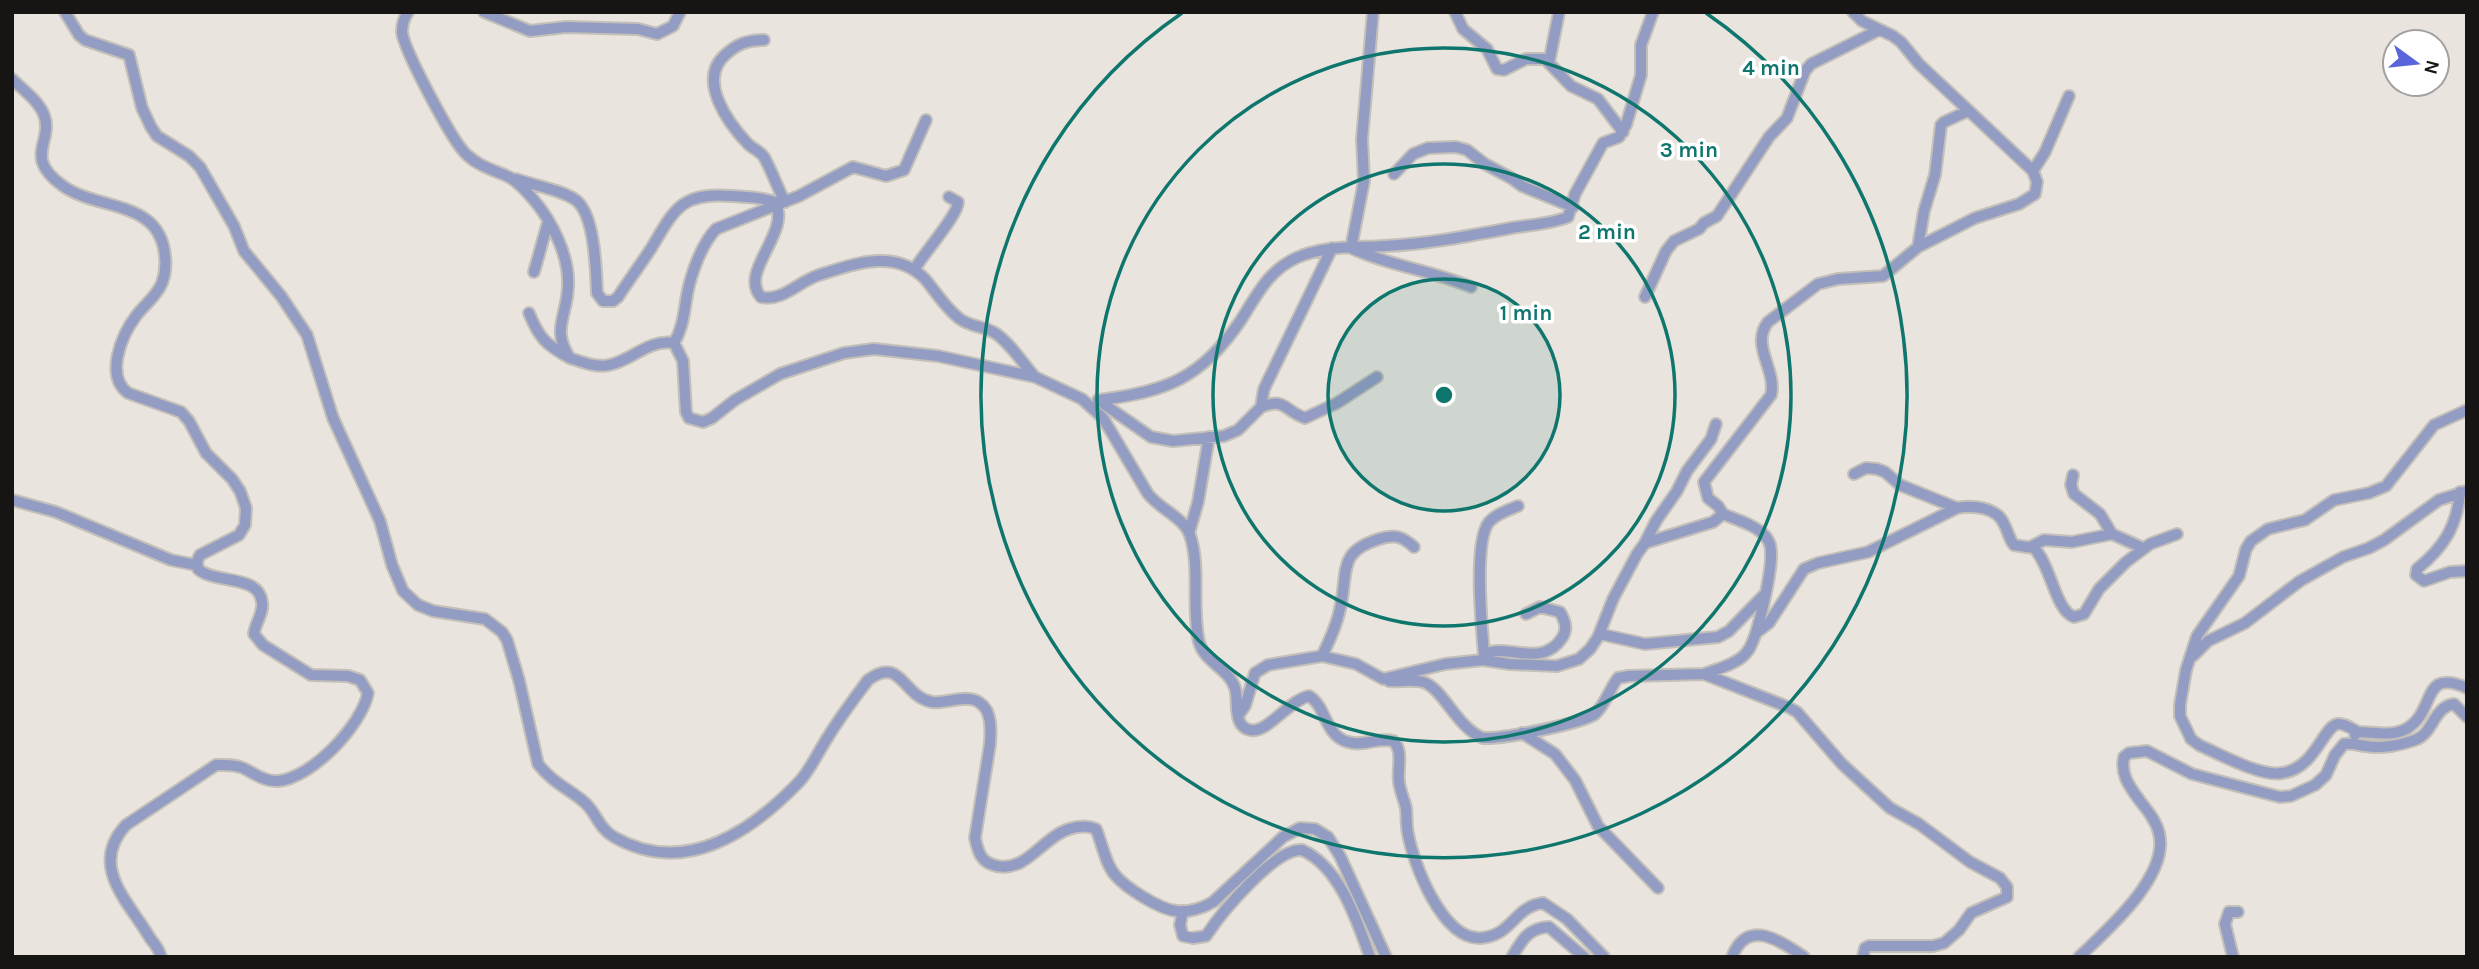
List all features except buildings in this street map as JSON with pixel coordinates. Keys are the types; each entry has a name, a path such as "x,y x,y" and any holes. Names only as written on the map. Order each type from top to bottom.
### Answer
{"street":[{"path":"65,12 79,36 85,40 130,55 142,108 151,127 157,136 190,156 200,167 221,202 244,251 281,296 307,335 333,418 380,521 392,565 403,591 418,605 442,613 485,619 502,632 512,650 538,764 547,777 584,802 606,831 628,843 658,851 699,850 725,841 761,816 800,781 868,680 876,674 889,671 923,699 936,702 970,699 978,701 987,711 990,744 975,838 979,853 987,863 1000,867 1018,864 1066,829 1088,826 1096,829 1110,867 1122,881 1161,906 1183,911 1204,907 1213,902 1272,845 1291,831 1300,828 1315,829 1328,837 1340,856 1386,957"},
{"path":"408,12 401,18 410,56 459,147 482,167 571,197 579,203 589,222 597,293 600,299 608,302 618,297 667,219 684,203 706,196 726,195 781,203"},
{"path":"484,12 530,31 566,27 638,29 657,34 673,26 680,12"},
{"path":"1351,248 1364,181 1362,139 1373,12"},
{"path":"1455,12 1464,29 1487,49 1497,69 1504,70 1533,57 1545,59 1571,86 1598,99 1623,132"},
{"path":"1549,63 1559,12"},
{"path":"1082,400 1099,400 1153,391 1188,375 1205,362 1231,333 1255,295 1274,272 1306,254 1332,248 1438,241 1568,217 1575,194 1603,143 1619,137 1623,132 1641,75 1642,46 1653,12"},
{"path":"1238,716 1245,706 1252,680 1260,668 1322,656 1356,664 1383,679 1425,682 1433,687 1465,726 1478,736 1491,739 1573,722 1594,714 1618,677 1704,674 1738,660 1747,653 1756,633 1772,549 1766,537 1755,528 1723,514 1708,498 1704,482 1771,395 1773,379 1761,341 1764,326 1818,285 1838,279 1883,276 1918,247 1975,218 2029,198 2037,188 2033,171 1919,64 1901,43 1893,36 1862,21 1853,12"},
{"path":"1645,297 1666,251 1674,241 1699,229 1717,216 1769,136 1787,118 1805,71 1811,64 1880,30"},
{"path":"764,40 750,40 735,46 719,60 713,73 716,94 723,112 749,145 762,154 781,203 771,243 754,278 755,290 761,297 778,297 814,276 861,262 886,260 914,270 959,319 996,333 1035,377"},
{"path":"12,79 41,109 45,117 41,161 53,178 79,195 98,203 142,215 162,241 166,267 162,284 135,317 123,339 117,379 128,394 181,412 190,421 206,453 240,491 246,508 245,525 239,535 200,555 197,565"},
{"path":"2033,171 2069,96"},
{"path":"1918,247 1924,211 1936,174 1941,125 1968,111"},
{"path":"926,120 904,170 886,176 853,167 752,216 723,225 709,237 687,293 685,315 674,343 683,361 686,412 689,418 696,422 712,418 780,374 859,350 897,350 1035,377 1082,400 1103,418 1156,504 1179,520 1189,533 1195,567 1199,640 1205,655 1235,687 1238,716 1243,727 1254,731 1260,729 1297,699 1309,696 1339,738 1363,745 1387,739 1393,741 1399,751 1398,778 1410,843 1436,905 1450,924 1469,936 1487,937 1510,927 1523,909 1543,903 1567,919 1604,957"},
{"path":"1394,174 1413,154 1428,148 1456,146 1467,150 1522,187 1573,207"},
{"path":"510,177 532,198 548,222 567,269 568,290 559,333 561,343 570,358"},
{"path":"914,270 923,254 957,211 958,202 950,197"},
{"path":"534,272 548,222"},
{"path":"1261,407 1264,389 1332,248"},
{"path":"1351,248 1380,260 1432,272 1471,287"},
{"path":"529,313 542,341 552,350 598,365 608,365 653,345 674,343"},
{"path":"1099,400 1140,429 1161,440 1173,441 1224,436 1238,430 1261,407 1274,401 1305,418 1337,403 1377,377"},
{"path":"2467,410 2434,425 2386,486 2370,493 2334,500 2305,520 2268,529 2251,541 2246,549 2239,576 2202,628 2189,661 2180,716 2191,738 2199,745 2264,771 2281,774 2299,768 2306,762 2315,753 2330,727 2335,724 2342,724 2358,733 2390,734 2409,727 2423,711 2434,687 2443,681 2455,682 2467,688"},
{"path":"1383,679 1483,657 1545,666 1568,664 1579,659 1600,634 1613,600 1637,554 1687,471 1712,439 1716,424"},
{"path":"1189,533 1199,502 1209,437"},
{"path":"1854,474 1866,468 1877,469 1885,472 1900,485 1957,508"},
{"path":"2073,475 2071,485 2074,494 2100,514 2112,534 2143,548"},
{"path":"2189,661 2208,641 2245,623 2300,581 2343,557 2377,544 2401,529 2428,506 2463,492"},
{"path":"2463,492 2446,537 2435,554 2417,569 2416,575 2424,582 2450,572 2467,571"},
{"path":"12,500 56,512 171,560 197,565 202,573 209,576 241,582 258,592 262,599 254,634 263,645 311,675 348,676 360,680 368,693 359,716 334,749 298,774 280,781 268,781 230,764 216,765 126,825 117,835 110,854 113,873 122,898 142,922 159,948 161,957"},
{"path":"1483,657 1480,595 1485,528 1500,513 1518,506"},
{"path":"1756,633 1769,623 1804,569 1818,563 1868,552 1957,508 1970,506 1993,512 2003,520 2009,539 2014,545 2034,548 2042,557 2062,606 2069,616 2074,617 2084,614 2105,582 2143,548 2177,534"},
{"path":"1645,544 1713,522 1723,514"},
{"path":"2029,547 2045,540 2072,542 2112,534"},
{"path":"1322,656 1339,616 1343,574 1353,551 1376,540 1396,536 1402,537 1413,547"},
{"path":"1600,634 1645,644 1718,636 1729,631 1764,595"},
{"path":"1483,657 1493,650 1513,654 1539,654 1562,639 1565,628 1560,612 1540,607 1527,614"},
{"path":"1704,674 1797,712 1842,764 1890,808 1919,824 1970,862 2000,878 2007,887 2007,897 1971,913 1959,930 1944,943 1933,946 1869,946 1865,948 1863,957"},
{"path":"2079,957 2145,886 2157,865 2160,836 2154,819 2131,789 2123,772 2124,757 2129,753 2147,751 2192,774 2280,797 2291,796 2315,785 2326,775 2344,744 2379,747 2415,740 2424,735 2440,710 2447,705 2454,704 2467,717"},
{"path":"1522,733 1555,754 1575,780 1598,826 1658,888"},
{"path":"2351,743 2358,733"},
{"path":"1183,911 1180,925 1184,936 1206,936 1230,904 1259,875 1290,852 1302,849 1315,857 1327,870 1349,902 1370,957"},
{"path":"2233,957 2225,924 2230,912 2238,912"},
{"path":"1512,957 1524,935 1535,929 1549,927 1584,957"},
{"path":"1732,957 1742,940 1753,935 1784,942 1804,957"}]}
